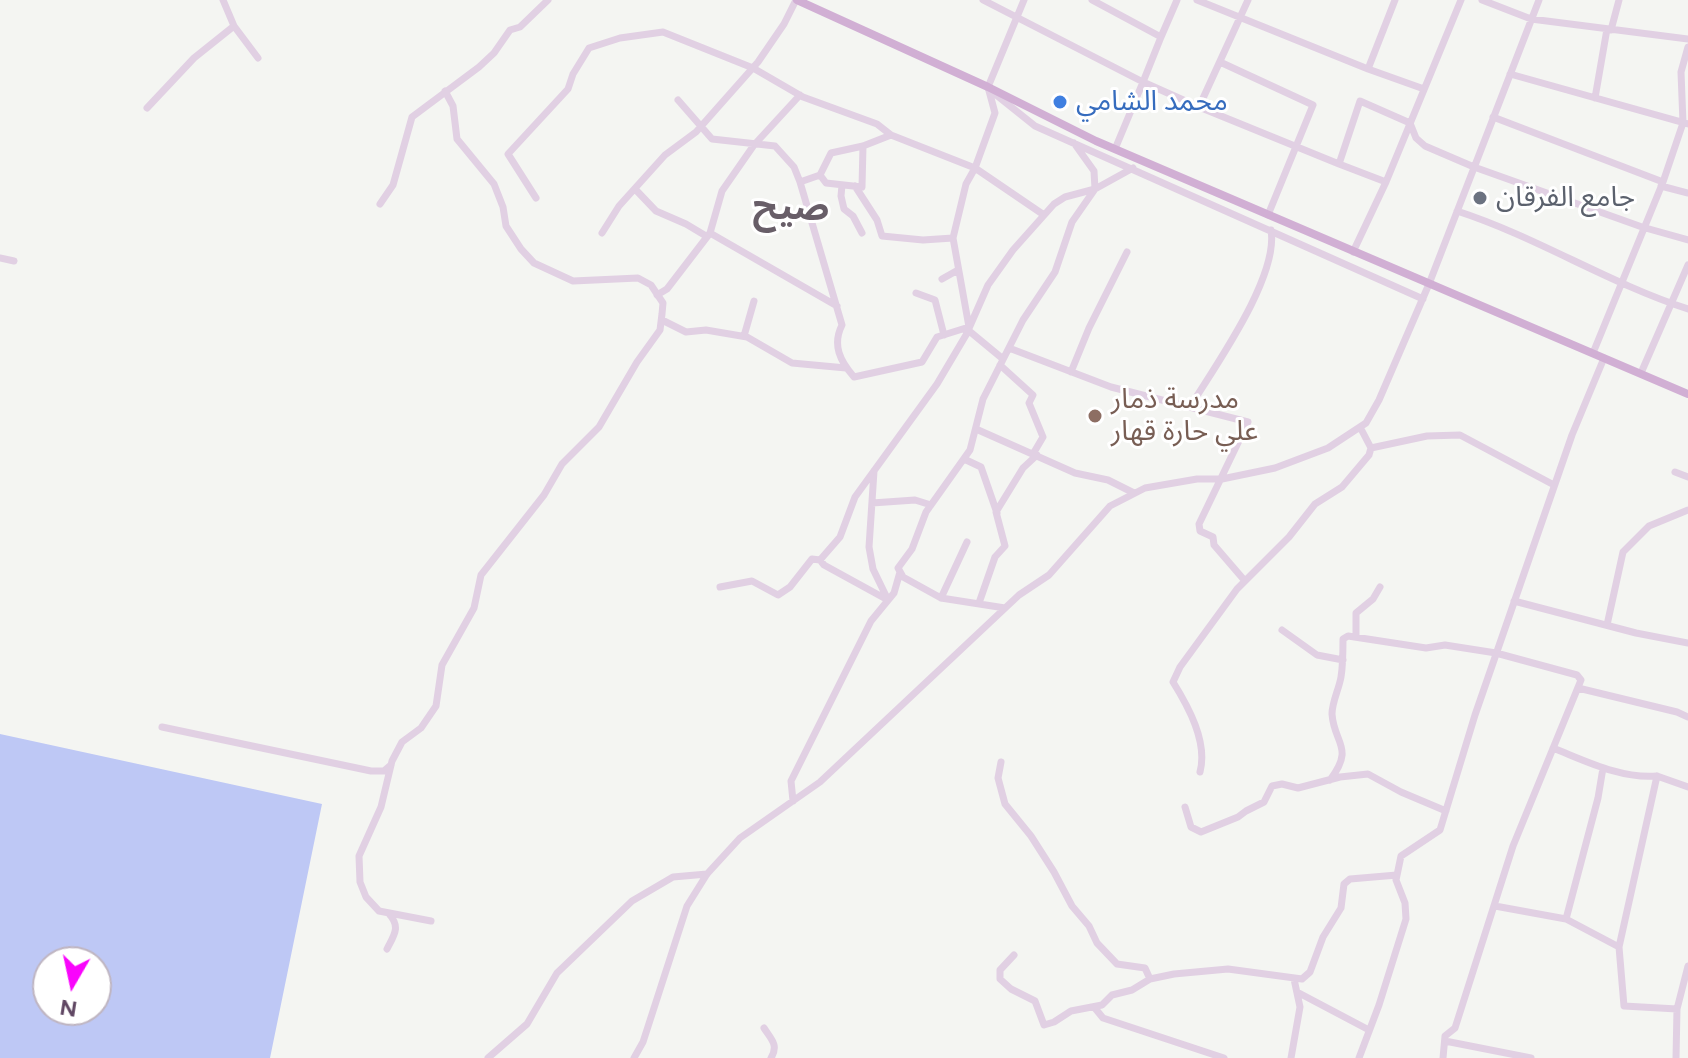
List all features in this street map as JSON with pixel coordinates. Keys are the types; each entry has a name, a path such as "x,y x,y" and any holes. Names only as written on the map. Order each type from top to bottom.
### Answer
{"main road":[{"path":"797,0 1115,149 1688,394"}],"street":[{"path":"223,0 234,26 258,58"},
{"path":"380,204 393,185 412,117 479,67 494,53 510,30 520,27 548,0"},
{"path":"602,233 619,206 665,155 701,126 753,68 797,0"},
{"path":"983,0 1143,82 1386,182"},
{"path":"997,513 1023,468 1035,455 1043,437 1029,403 1033,395 968,328 953,238 966,184 995,113 988,87 1024,0"},
{"path":"1092,0 1161,37"},
{"path":"1115,149 1177,0"},
{"path":"1197,0 1424,89"},
{"path":"1199,107 1248,0"},
{"path":"1368,69 1395,0"},
{"path":"1353,252 1386,182 1461,0"},
{"path":"1482,0 1531,19 1688,39"},
{"path":"634,1058 643,1042 687,906 707,874 740,838 820,782 1005,608 1049,575 1110,506 1145,488 1197,479 1222,479 1275,468 1328,448 1366,423 1423,299 1539,0"},
{"path":"1595,98 1609,30 1619,0"},
{"path":"147,108 194,58 234,26"},
{"path":"536,198 508,154 568,89 589,48 620,38 663,32 753,68 800,95 877,124 891,135 975,168 1044,215"},
{"path":"1593,353 1686,124 1681,72 1688,47"},
{"path":"1220,62 1313,105 1268,215"},
{"path":"1510,74 1686,124"},
{"path":"988,87 1035,126 1423,299"},
{"path":"431,921 379,911 366,897 360,882 359,856 364,839 381,807 391,765 402,742 421,728 436,706 442,665 474,608 481,575 544,495 562,464 599,427 637,362 660,330 663,303 651,285 638,278 573,281 534,263 506,226 494,184 457,139 453,106 445,91"},
{"path":"657,295 667,289 708,235 722,191 754,145 800,95"},
{"path":"678,100 712,139 775,146 794,167 842,325 837,335 838,352 854,377 922,362 937,337 968,328"},
{"path":"1339,164 1360,101 1410,123 1416,138 1425,146 1474,167 1642,227 1688,240"},
{"path":"1493,117 1688,193"},
{"path":"800,182 820,175 831,153 863,146 891,135"},
{"path":"1005,608 941,598 903,577 898,568 912,549 931,505 970,450 983,399 1023,320 1055,272 1072,222 1095,189 1094,171 1074,143"},
{"path":"820,175 826,183 862,187 863,146"},
{"path":"820,560 840,537 855,497 937,384 988,285 1025,234 1065,197 1095,189 1133,168"},
{"path":"842,185 844,209 853,216 862,233"},
{"path":"855,186 877,220 882,236 923,240 953,238"},
{"path":"635,189 656,211 708,235 837,306"},
{"path":"1457,211 1489,221 1623,283 1688,309"},
{"path":"1190,407 1235,337 1257,291 1273,245 1271,230"},
{"path":"1071,372 1127,252"},
{"path":"0,258 14,261"},
{"path":"1641,373 1688,265"},
{"path":"942,279 958,270"},
{"path":"916,293 935,300 944,335"},
{"path":"744,336 754,301"},
{"path":"662,320 686,332 706,330 744,336 792,363 846,368"},
{"path":"1009,348 1111,387 1248,422 1199,524 1200,531 1213,537 1214,545 1245,581"},
{"path":"1359,1058 1406,919 1405,903 1396,880 1401,856 1440,830 1554,485 1604,358"},
{"path":"1200,772 1203,762 1194,725 1173,682 1180,667 1245,581 1289,537 1315,504 1342,487 1369,455 1371,448 1360,427"},
{"path":"976,429 1075,473 1108,480 1134,493"},
{"path":"1371,448 1427,436 1460,435 1554,485"},
{"path":"964,459 981,467 1005,546 995,557 979,603"},
{"path":"874,469 869,547 873,569 888,600"},
{"path":"1675,472 1688,477"},
{"path":"872,503 915,500 931,505"},
{"path":"1607,625 1623,552 1649,526 1688,510"},
{"path":"941,598 967,542"},
{"path":"720,587 752,581 778,595 790,587 812,559 820,560 888,600"},
{"path":"793,801 791,781 871,621 894,593 900,571"},
{"path":"1356,637 1356,613 1373,599 1380,587"},
{"path":"1514,601 1688,643"},
{"path":"1282,630 1317,655 1343,660"},
{"path":"1330,780 1340,765 1343,749 1332,715 1343,660 1343,639 1356,637 1426,648 1445,645 1496,653 1577,675 1581,680 1513,846 1455,1028 1445,1036 1443,1058"},
{"path":"1578,688 1688,717"},
{"path":"162,727 371,771 384,771 391,765"},
{"path":"1553,748 1603,768 1644,777 1657,776 1688,787"},
{"path":"1001,762 998,778 1005,804 1040,850 1097,943 1117,964 1145,968 1150,979"},
{"path":"1566,919 1603,768"},
{"path":"1185,807 1191,827 1201,832 1264,802 1272,786 1282,784 1298,788 1359,774 1374,775 1392,788 1446,811"},
{"path":"1657,776 1619,947 1624,1006 1677,1009"},
{"path":"488,1058 527,1024 557,973 632,901 673,877 707,874"},
{"path":"1014,955 1000,970 1000,979 1011,989 1035,1001 1044,1025 1071,1011 1106,1003 1116,993 1132,990 1150,979 1174,974 1228,969 1302,979 1310,972 1323,937 1341,908 1342,888 1347,881 1397,875"},
{"path":"1495,906 1566,919 1619,947"},
{"path":"387,949 397,929 395,920 389,914"},
{"path":"1676,1058 1677,1009 1688,966"},
{"path":"1291,1058 1300,1007 1294,979"},
{"path":"1297,992 1369,1030"},
{"path":"1094,1007 1103,1018 1209,1056 1224,1058"},
{"path":"764,1028 774,1043 775,1052 771,1058"},
{"path":"1445,1041 1531,1058"}],"shaded area":[{"path":"0,734 322,804 270,1058 0,1058"}],"place":[{"name":"محمد الشامي","path":"1060,102"},
{"name":"جامع الفرقان","path":"1480,198"},
{"name":"مدرسة ذمار علي حارة قهار","path":"1095,416"}],"district":[{"name":"صيح","path":"791,208"}]}
